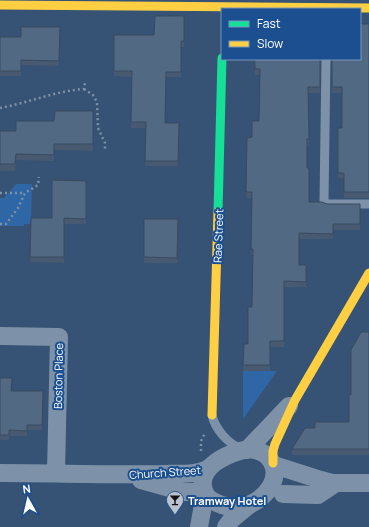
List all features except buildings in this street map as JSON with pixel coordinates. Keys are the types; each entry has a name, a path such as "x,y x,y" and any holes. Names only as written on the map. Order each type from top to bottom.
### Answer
{"street":[{"path":"0,5 223,5 369,8"},
{"name":"Rae Street","path":"212,415 222,60"},
{"path":"226,527 232,519 262,497 270,488 274,478 273,451 295,400 369,273"},
{"name":"Boston Place","path":"0,336 59,337 56,473"},
{"path":"245,450 295,400"},
{"path":"199,527 204,493 202,484 205,474 212,464 218,460 245,450 261,452 265,454 273,464 321,480 336,483 369,483"},
{"name":"Church Street","path":"0,473 121,475 201,472 209,468"},
{"name":"Church Street","path":"121,475 184,492 204,493"},
{"path":"283,494 318,494 336,483"},
{"path":"204,493 212,501 222,505 242,507 252,503"}],"lane":[{"path":"326,60 324,201 327,204 369,204"},
{"path":"212,415 215,424 227,439 236,447 245,450"}],"path":[{"path":"84,90 85,83"},
{"path":"0,108 72,90 84,90 93,95 97,102 98,128 105,143 105,149"},
{"path":"0,194 25,193 38,186 39,177"},
{"path":"0,224 6,224 18,208 25,193"},
{"path":"209,468 201,461 202,441 212,415"}],"shaded area":[{"path":"16,184 32,184 31,224 24,224 24,226 0,226 0,198 4,198"},
{"path":"243,371 277,371 243,419"}],"traffic: fast":[{"path":"218,212 222,60"}],"traffic: slow":[{"path":"0,5 369,8"},
{"path":"212,415 218,212"},
{"path":"273,463 273,451 275,444 295,400 369,273"}],"place":[{"name":"Tramway Hotel","path":"175,515"}]}
